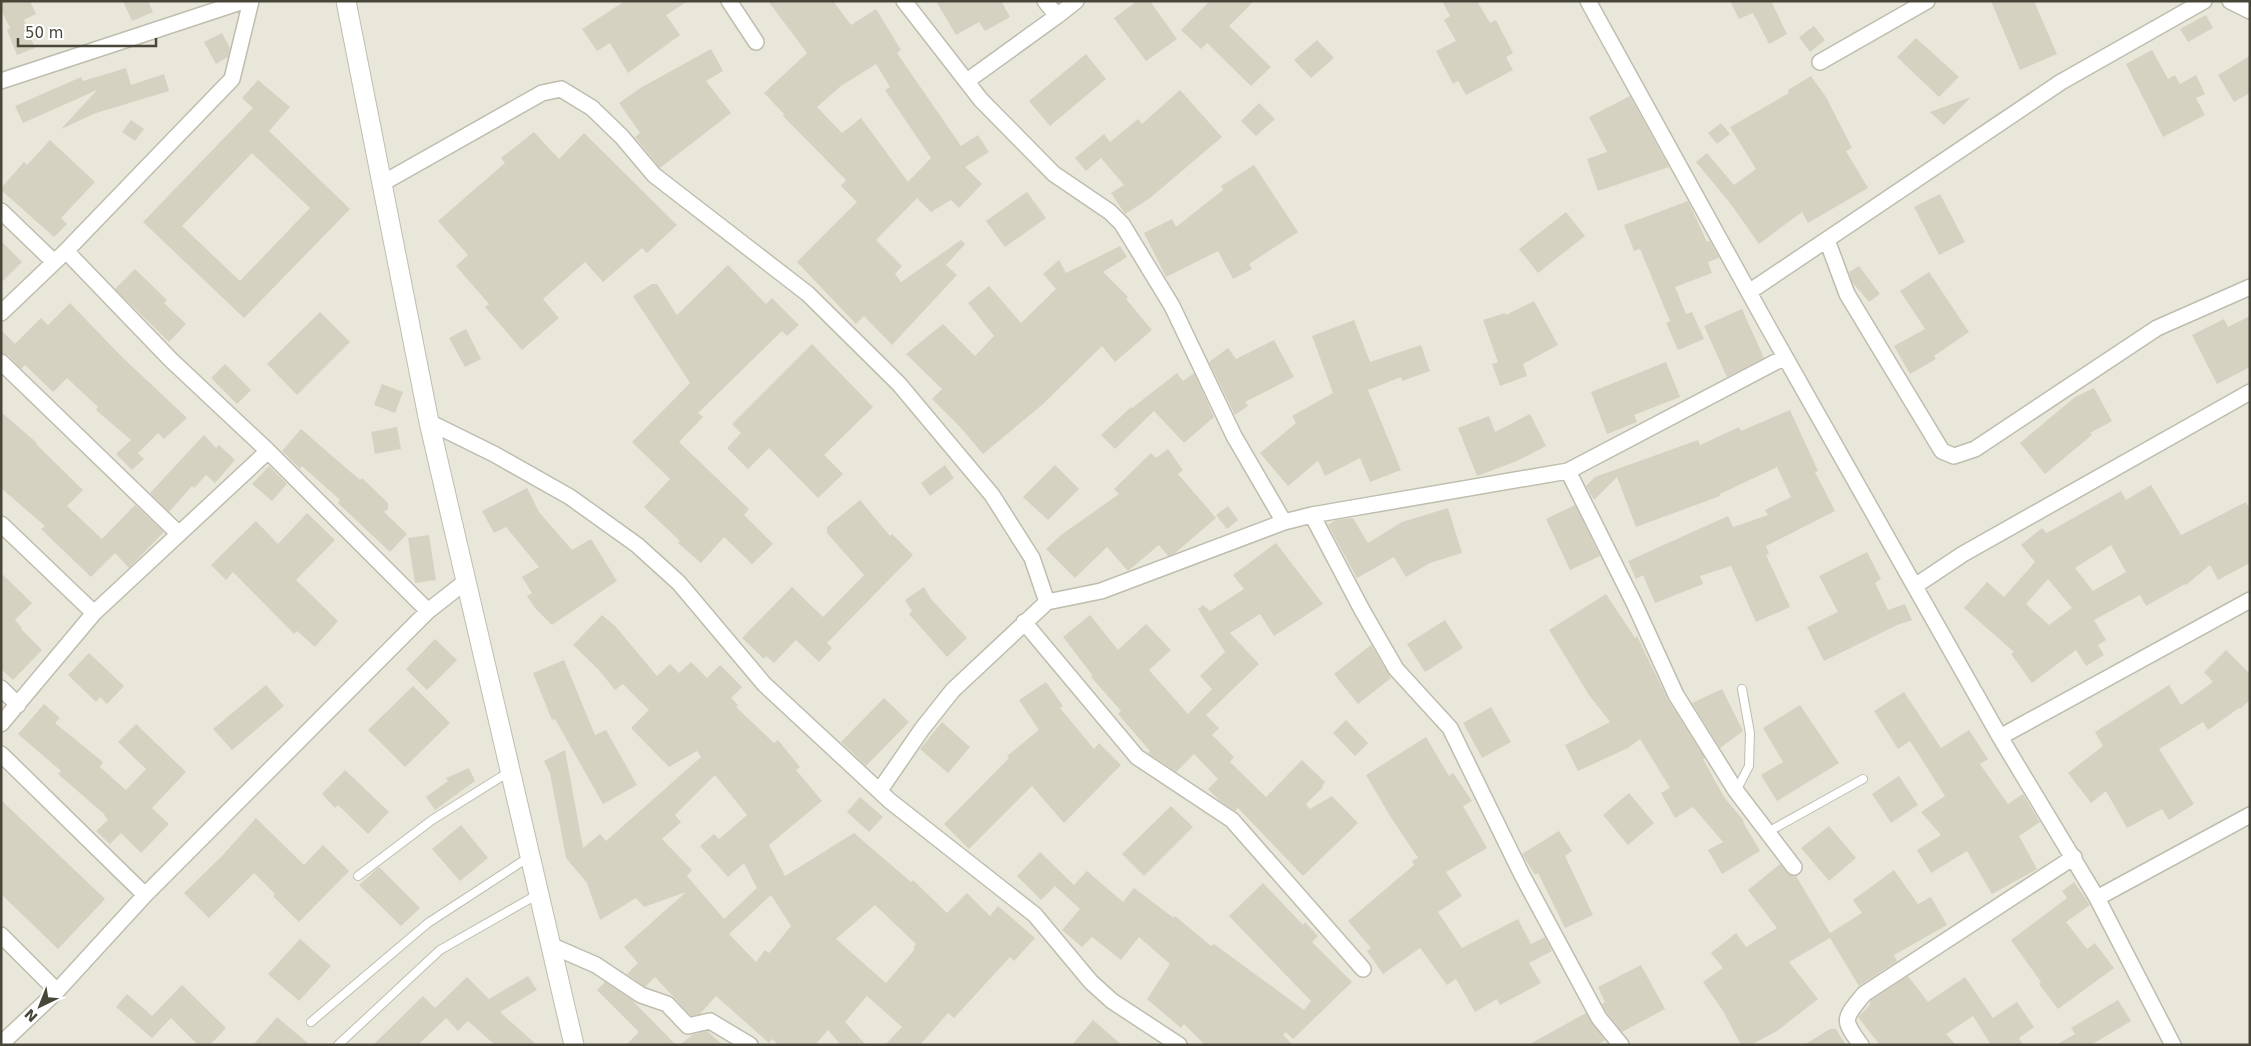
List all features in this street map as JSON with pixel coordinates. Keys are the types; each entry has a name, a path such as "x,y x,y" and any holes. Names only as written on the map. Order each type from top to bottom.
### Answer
{"street":[{"path":"1,81 211,6 244,1"},
{"path":"1,313 66,251 232,79 251,1"},
{"path":"346,1 429,422 574,1045"},
{"path":"729,1 756,42"},
{"path":"904,1 981,100 1054,174 1110,212 1122,224 1172,306 1234,436 1284,522"},
{"path":"1045,1 1057,16"},
{"path":"967,81 1076,1"},
{"path":"1588,1 1785,357 2000,738 2074,857 2097,898 2173,1045"},
{"path":"1820,62 1927,1"},
{"path":"1749,292 2061,82 2204,1"},
{"path":"2230,1 2250,10"},
{"path":"381,184 542,92 561,89 578,99 592,108 622,137 654,175 808,294 899,384 992,494 1032,558 1047,602"},
{"path":"1,211 54,262"},
{"path":"1827,240 1847,294 1942,451 1954,456 1975,449 2157,328 2250,287"},
{"path":"66,251 171,360 268,451 428,611"},
{"path":"880,790 922,729 953,690 1047,602 1101,591 1284,522 1312,514 1568,471 1785,357"},
{"path":"1,362 179,534"},
{"path":"1915,586 1963,554 2250,392"},
{"path":"429,422 494,454 570,497 638,545 679,583 764,684 890,801 1035,915 1091,982 1112,1001 1179,1045"},
{"path":"1,724 94,613 268,451"},
{"path":"1568,471 1634,602 1676,694 1736,791 1766,833 1794,867"},
{"path":"1312,514 1362,610 1396,669 1450,728 1522,875 1599,1018 1621,1045"},
{"path":"1,524 94,613"},
{"path":"1,1044 57,991 145,895 428,611 465,582"},
{"path":"2000,738 2250,600"},
{"path":"1024,622 1137,757 1232,820 1363,969"},
{"path":"1,688 18,705"},
{"path":"1,754 145,895"},
{"path":"2097,898 2250,815"},
{"path":"1861,1045 1847,1026 1846,1020 1850,1011 1864,994 2074,857"},
{"path":"1,935 57,991"},
{"path":"550,945 596,965 641,995 666,1004 688,1026 710,1021 750,1045"}],"lane":[{"path":"1736,791 1749,766 1750,733 1742,689"},
{"path":"358,876 432,820 509,772"},
{"path":"1766,833 1863,779"},
{"path":"311,1022 428,923 529,857"},
{"path":"338,1045 440,950 533,897"}],"shaded area":[{"path":"1,1 2250,1 2250,1045 1,1045"}],"building":[{"path":"1,1 30,1 36,14 24,20 35,48 17,55 7,30 10,28 1,10"},
{"path":"123,1 148,1 153,12 132,21"},
{"path":"625,1 688,1 666,15 680,35 628,73 610,43 597,51 582,29"},
{"path":"768,1 833,1 851,25 876,9 901,50 897,53 961,146 978,135 989,152 965,167 982,184 959,208 951,200 931,212 917,198 876,240 902,266 895,274 901,282 961,240 965,244 946,265 957,275 892,345 864,316 856,324 797,262 857,202 841,186 846,180 783,116 784,114 764,93 807,53","holes":["876,64 890,87 885,90 931,158 908,182 861,118 842,133 817,107 841,86"]},
{"path":"936,1 1001,1 1010,17 985,31 979,22 956,35"},
{"path":"1137,1 1150,1 1177,39 1146,61 1114,18"},
{"path":"1210,1 1254,1 1229,26 1271,67 1251,86 1207,43 1201,49 1181,30"},
{"path":"1442,1 1477,1 1490,23 1496,20 1513,53 1506,57 1513,70 1466,95 1458,81 1453,84 1436,51 1456,41 1444,20 1450,16"},
{"path":"1730,1 1776,1 1772,3 1787,34 1769,44 1753,13 1739,19"},
{"path":"1991,1 2034,1 2057,54 2020,70"},
{"path":"2206,15 2213,28 2188,42 2180,29"},
{"path":"1814,26 1825,40 1810,52 1799,37"},
{"path":"222,33 230,48 228,57 216,64 204,42"},
{"path":"1916,38 1959,77 1939,97 1897,57"},
{"path":"1317,40 1334,58 1311,78 1294,60"},
{"path":"711,49 723,71 706,81 731,113 660,168 635,137 640,133 619,103 642,87"},
{"path":"2152,50 2168,79 2175,75 2180,84 2196,75 2205,94 2196,98 2205,115 2163,137 2126,64"},
{"path":"1086,54 1106,79 1050,126 1029,101"},
{"path":"2250,56 2250,93 2234,102 2218,75"},
{"path":"126,68 131,85 164,74 169,91 96,113 61,129 97,90 23,123 15,106 81,77 83,81"},
{"path":"1811,76 1826,97 1852,148 1846,151 1868,188 1808,223 1802,212 1759,244 1730,203 1696,162 1707,153 1734,185 1756,169 1730,127 1789,93 1788,90"},
{"path":"258,80 290,107 269,131 350,209 244,318 143,222 253,108 242,98","holes":["252,153 310,208 240,281 182,226"]},
{"path":"1180,90 1222,137 1150,198 1125,214 1111,193 1124,185 1101,158 1086,171 1075,158 1104,134 1110,142 1138,119 1142,124"},
{"path":"1630,96 1669,167 1598,191 1587,159 1607,152 1589,117"},
{"path":"1971,97 1944,125 1930,112"},
{"path":"1259,103 1275,119 1256,136 1241,121"},
{"path":"131,120 144,129 135,141 122,132"},
{"path":"1721,123 1730,134 1717,144 1708,133"},
{"path":"534,132 559,159 584,133 677,225 647,253 642,248 603,282 585,262 543,299 559,318 522,350 485,307 489,304 456,266 468,255 438,221 505,163 501,158"},
{"path":"50,140 95,182 61,218 67,224 54,237 1,190 24,162 27,165"},
{"path":"1254,165 1298,232 1249,264 1252,269 1233,279 1218,251 1166,277 1144,233 1172,219 1176,227 1223,190 1221,186"},
{"path":"1027,192 1046,218 1005,247 986,221"},
{"path":"1940,194 1965,242 1939,255 1914,207"},
{"path":"1688,201 1707,242 1710,241 1719,258 1708,262 1712,273 1675,287 1686,314 1692,312 1704,339 1678,350 1666,323 1670,321 1640,249 1634,251 1624,225"},
{"path":"1566,212 1585,236 1538,273 1519,249"},
{"path":"1,241 22,262 1,283"},
{"path":"1120,246 1127,257 1103,272 1128,297 1126,299 1152,330 1115,362 1102,346 1042,405 983,454 932,399 942,389 906,354 943,324 975,356 994,336 968,303 989,286 1021,323 1056,289 1043,274 1059,260 1066,273"},
{"path":"728,265 766,304 772,298 799,325 787,336 782,331 742,370 698,413 703,417 679,442 749,509 744,515 773,544 752,564 724,537 701,563 678,543 680,541 644,507 670,479 632,442 690,383 633,296 652,284 657,284 677,315"},
{"path":"1859,266 1880,294 1869,302 1852,282 1849,272"},
{"path":"135,269 167,300 164,303 186,324 169,342 115,289"},
{"path":"1929,272 1969,332 1934,356 1936,359 1910,374 1894,346 1925,329 1900,291"},
{"path":"1534,301 1558,345 1523,364 1527,376 1500,386 1492,364 1498,362 1483,320 1505,313 1506,315"},
{"path":"70,303 122,357 187,418 164,439 158,433 138,453 144,459 132,470 116,454 131,440 96,410 98,407 67,378 53,392 25,365 21,369 8,355 1,353 1,330 15,344 41,318 48,325"},
{"path":"1742,309 1764,358 1727,377 1704,326"},
{"path":"320,312 350,342 297,395 267,364"},
{"path":"2250,316 2250,367 2217,384 2192,335 2224,319 2228,327"},
{"path":"1354,320 1370,362 1421,345 1430,371 1402,381 1401,377 1368,390 1401,470 1370,482 1360,458 1325,476 1318,461 1288,486 1260,453 1296,423 1292,416 1333,393 1312,336"},
{"path":"466,329 481,359 465,367 449,338"},
{"path":"1274,340 1294,377 1245,402 1248,406 1235,415 1209,362 1228,348 1236,359"},
{"path":"812,344 873,407 824,455 843,474 818,498 769,448 748,469 727,448 741,433 732,424"},
{"path":"1666,362 1680,397 1634,415 1637,422 1607,434 1591,392"},
{"path":"225,364 251,390 237,404 211,378"},
{"path":"1177,373 1183,381 1194,373 1214,417 1184,443 1154,411 1115,449 1101,435 1131,407"},
{"path":"382,384 403,392 395,413 374,405"},
{"path":"2094,388 2112,421 2090,433 2092,435 2045,474 2020,443 2075,397"},
{"path":"1790,410 1818,471 1815,472 1835,511 1766,546 1769,554 1766,555 1790,607 1756,622 1731,566 1700,576 1703,584 1655,603 1643,575 1636,579 1628,561 1728,516 1733,527 1768,515 1765,510 1791,497 1777,467 1720,494 1720,496 1636,527 1617,477 1594,500 1586,486 1595,477 1698,440 1700,445 1739,427 1741,431"},
{"path":"1,412 37,443 83,490 67,506 102,539 135,505 164,532 129,568 115,553 91,577 41,529 45,526 1,488"},
{"path":"1530,414 1546,446 1517,461 1477,476 1458,428 1489,416 1495,432"},
{"path":"397,427 401,449 375,454 371,432"},
{"path":"301,429 360,480 362,478 388,503 388,509 384,512 407,534 390,552 338,503 340,500 302,466 300,469 282,451"},
{"path":"204,435 216,448 219,445 235,460 215,483 206,475 194,488 192,486 169,512 150,493"},
{"path":"1168,449 1183,470 1178,474 1216,518 1174,554 1168,556 1159,545 1128,571 1107,547 1075,578 1046,549 1061,535 1119,494 1114,489 1151,453 1156,458"},
{"path":"945,465 954,478 930,496 921,483"},
{"path":"1055,465 1079,489 1048,520 1023,497"},
{"path":"269,466 287,484 272,501 252,484"},
{"path":"2151,485 2181,535 2246,502 2250,510 2250,563 2218,580 2210,565 2186,585 2146,606 2140,595 2094,620 2106,640 2098,645 2104,655 2086,666 2076,650 2032,683 2011,654 2014,652 1964,608 1987,582 2004,597 2035,562 2021,545 2042,528 2047,533 2121,491 2126,500","holes":["2111,545 2126,572 2093,591 2075,568","2048,579 2072,608 2049,625 2026,604"]},
{"path":"527,488 539,512 572,550 591,539 617,581 552,625 535,608 527,596 532,593 522,577 539,567 506,527 494,533 482,511"},
{"path":"860,500 890,536 892,534 913,555 827,643 832,648 819,662 796,640 774,663 766,656 764,659 742,638 792,587 823,617 864,575 827,533 827,527"},
{"path":"1575,505 1600,556 1570,570 1546,519"},
{"path":"1228,506 1238,520 1227,529 1216,515"},
{"path":"1448,508 1462,553 1430,563 1406,577 1394,557 1357,578 1328,525 1336,520 1353,518 1368,543 1402,522"},
{"path":"307,513 335,540 296,580 338,621 315,647 297,631 294,634 233,572 226,580 211,565 256,521 278,544"},
{"path":"429,535 436,580 415,583 408,538"},
{"path":"1276,543 1323,604 1274,636 1260,614 1230,633 1259,664 1206,715 1219,728 1212,735 1234,757 1230,762 1266,797 1302,760 1325,782 1323,787 1306,804 1310,809 1332,796 1358,823 1303,876 1238,808 1235,811 1220,801 1208,789 1218,779 1194,754 1176,772 1148,753 1150,751 1118,714 1121,711 1091,677 1093,676 1063,637 1090,615 1118,650 1146,624 1171,650 1149,670 1188,714 1212,689 1200,676 1225,652 1198,609 1203,605 1210,611 1244,589 1233,575"},
{"path":"1867,552 1881,579 1875,583 1888,610 1905,604 1912,620 1897,625 1824,661 1807,627 1838,612 1819,576"},
{"path":"1,573 32,603 15,620 21,629 42,650 13,680 1,669"},
{"path":"924,587 931,599 967,638 947,657 909,614 912,611 905,600"},
{"path":"1606,594 1635,638 1637,636 1668,700 1705,758 1703,759 1724,797 1744,821 1760,851 1722,874 1708,850 1723,842 1693,807 1675,818 1661,793 1670,788 1640,739 1628,748 1578,771 1565,745 1610,722 1589,695 1549,630"},
{"path":"602,615 616,627 657,676 670,664 679,673 691,662 707,678 720,665 742,687 731,698 738,705 736,707 774,743 778,740 800,767 796,770 822,801 769,845 785,876 854,833 911,882 913,880 947,913 967,893 990,916 998,906 1035,938 1014,961 1010,957 954,1018 948,1013 920,1045 885,1045 902,1027 867,996 845,1022 866,1045 841,1045 828,1030 815,1045 779,1045 772,1039 769,1043 716,996 700,1014 691,1016 655,977 645,987 627,974 638,963 624,947 686,892 644,907 636,898 600,920 587,883 566,858 550,773 544,761 565,750 583,848 600,834 606,841 701,757 697,751 669,767 631,728 649,710 623,684 615,690 598,669 573,645","holes":["715,775 747,815 719,839 714,834 700,846 728,877 744,863 757,888 724,919 687,876 692,870 662,839 681,822 675,815","771,895 791,926 769,953 765,950 756,962 729,934","875,905 916,944 913,948 915,949 886,983 836,939"]},
{"path":"1445,620 1463,648 1425,672 1407,644"},
{"path":"435,639 457,660 427,690 406,669"},
{"path":"1371,645 1391,678 1358,704 1334,674"},
{"path":"2226,650 2250,674 2250,700 2240,709 2208,730 2203,722 2159,749 2194,804 2169,820 2162,809 2127,828 2106,791 2091,803 2068,773 2103,746 2095,732 2169,685 2181,705 2213,682 2204,672"},
{"path":"89,653 124,686 107,704 100,697 96,702 68,675"},
{"path":"564,660 595,735 606,730 637,785 603,804 555,719 552,720 533,673"},
{"path":"1046,682 1063,706 1060,708 1094,749 1099,743 1121,765 1064,823 1032,786 969,849 944,824 1009,758 1007,756 1039,730 1019,700"},
{"path":"266,685 284,706 232,750 213,729"},
{"path":"413,686 450,723 405,767 368,730"},
{"path":"1722,689 1743,731 1720,748 1692,703"},
{"path":"1904,692 1941,748 1969,730 1988,759 1980,764 2008,804 2023,794 2040,822 2019,836 2037,869 1992,894 1967,851 1931,873 1917,850 1941,835 1921,812 1945,796 1910,741 1898,749 1874,711"},
{"path":"884,698 909,722 866,766 841,742"},
{"path":"44,704 60,718 55,723 103,762 100,767 126,790 146,769 118,742 136,724 186,772 152,808 169,824 141,853 121,833 110,844 96,831 108,820 103,813 58,774 61,771 18,734"},
{"path":"1800,705 1839,763 1777,801 1761,775 1783,762 1763,728"},
{"path":"1491,707 1511,742 1482,758 1463,723"},
{"path":"1346,720 1368,743 1355,756 1333,733"},
{"path":"942,722 970,747 948,773 920,749"},
{"path":"1426,737 1449,776 1453,773 1472,801 1463,806 1487,848 1446,872 1462,896 1438,912 1462,948 1518,919 1531,944 1545,937 1552,951 1529,963 1541,983 1500,1005 1497,999 1475,1012 1456,979 1447,985 1420,948 1383,974 1367,951 1371,948 1348,921 1414,865 1412,861 1418,858 1366,775"},
{"path":"469,768 475,781 435,810 426,797 448,781 446,778"},
{"path":"345,770 389,812 368,834 338,805 335,808 322,794"},
{"path":"1899,776 1918,805 1891,823 1872,794"},
{"path":"1629,793 1654,823 1628,845 1603,815"},
{"path":"860,797 883,817 869,832 847,812"},
{"path":"1,800 105,899 58,949 1,894"},
{"path":"1171,806 1193,827 1144,876 1122,854"},
{"path":"256,818 304,865 323,845 349,871 299,922 273,896 275,894 254,873 209,918 184,893 222,856"},
{"path":"461,825 488,858 460,881 432,849"},
{"path":"1829,826 1856,858 1829,881 1801,848"},
{"path":"1559,831 1572,851 1565,856 1593,915 1565,928 1538,873 1535,875 1522,854"},
{"path":"1040,852 1074,885 1087,871 1123,902 1134,888 1174,918 1175,916 1211,946 1214,944 1304,1010 1311,1001 1229,916 1263,883 1303,925 1305,922 1318,936 1312,942 1352,982 1293,1039 1286,1032 1283,1035 1293,1045 1205,1045 1184,1024 1181,1028 1147,999 1170,964 1139,937 1121,960 1092,937 1082,947 1062,930 1080,909 1055,886 1041,900 1017,876"},
{"path":"1780,864 1790,875 1796,876 1830,933 1862,913 1853,900 1894,870 1918,904 1931,897 1947,925 1894,955 1897,961 1859,986 1830,938 1789,962 1818,999 1777,1031 1751,1045 1741,1045 1723,1011 1703,982 1723,968 1711,953 1736,933 1746,947 1777,928 1748,890"},
{"path":"379,867 420,908 401,926 359,885"},
{"path":"2074,882 2090,905 2066,922 2087,949 2095,943 2114,968 2058,1009 2039,984 2041,982 2011,940 2067,898 2062,891"},
{"path":"300,939 331,966 299,1001 268,974"},
{"path":"1641,965 1665,1009 1622,1032 1602,1004 1605,1002 1598,987"},
{"path":"528,976 537,990 500,1012 537,1045 495,1045 468,1021 458,1031 446,1018 418,1045 373,1045 423,996 435,1008 467,977 489,999"},
{"path":"1908,976 1928,1002 1965,977 1993,1018 2017,1002 2034,1027 2019,1038 2023,1045 1991,1045 1973,1016 1946,1034 1956,1045 1880,1045 1858,1017 1870,1005 1870,1001"},
{"path":"605,982 632,1000 676,1045 626,1045 639,1032 597,990"},
{"path":"182,985 226,1028 210,1045 198,1045 171,1018 152,1038 116,1007 127,994 152,1016"},
{"path":"2118,1000 2131,1021 2091,1045 2056,1045 2075,1034 2071,1028"},
{"path":"1586,1013 1605,1040 1597,1045 1528,1045"},
{"path":"277,1017 310,1045 253,1045"},
{"path":"1093,1020 1122,1045 1072,1045"},
{"path":"1830,1029 1836,1029 1846,1045 1804,1045"},
{"path":"707,1031 723,1045 680,1045 692,1035"}]}
